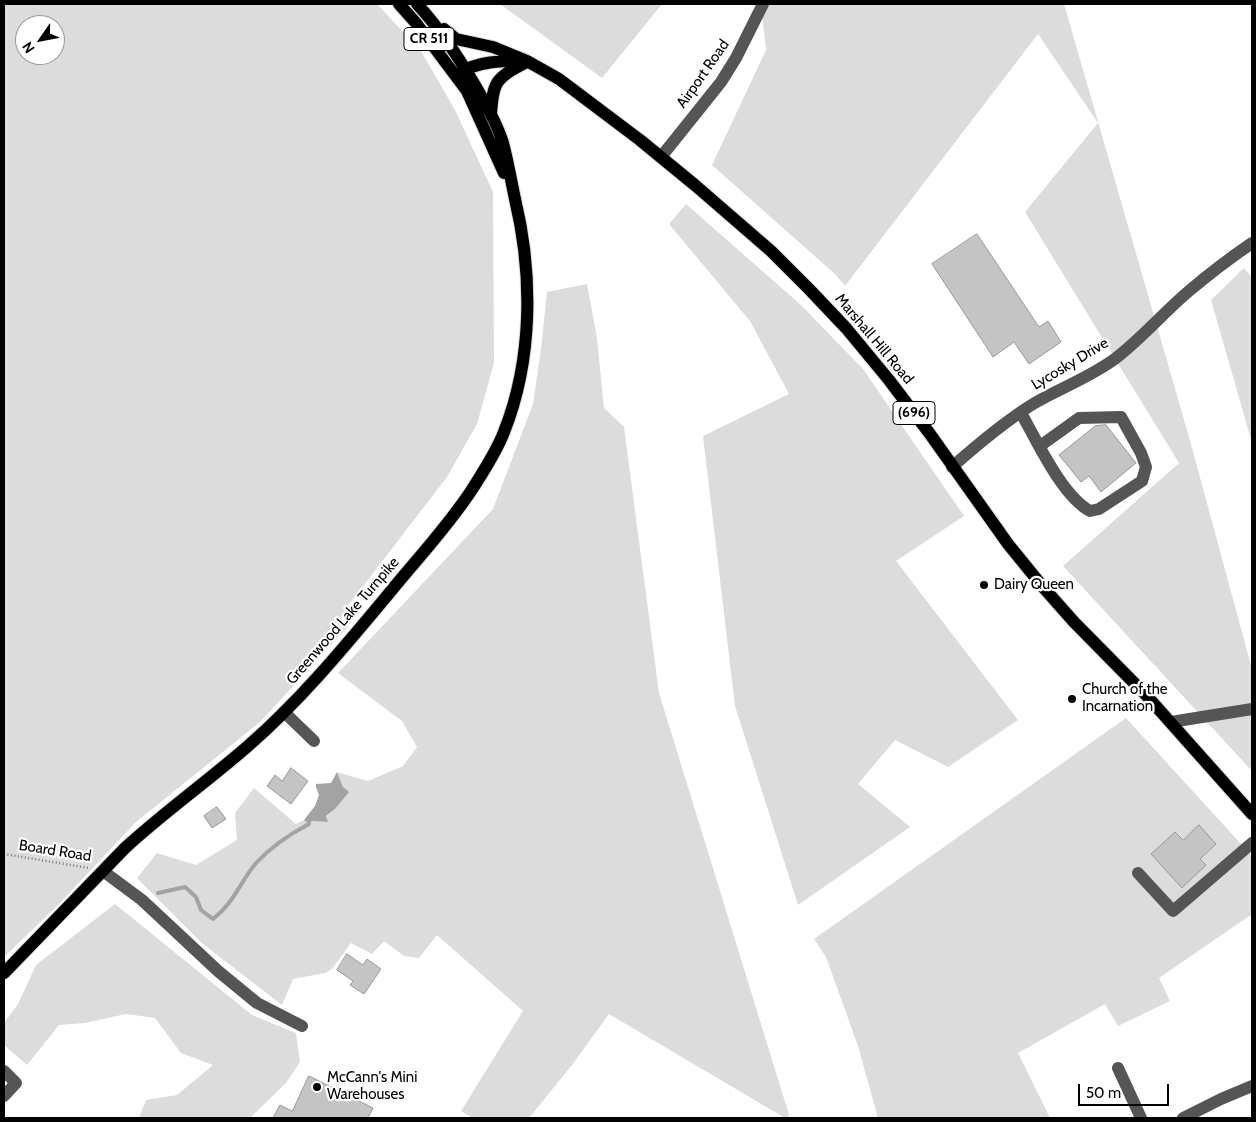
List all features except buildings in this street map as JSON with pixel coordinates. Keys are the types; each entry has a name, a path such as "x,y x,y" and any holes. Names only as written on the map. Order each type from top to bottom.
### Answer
{"main road":[{"name":"Greenwood Lake Turnpike","path":"4,973 143,831 245,748 284,712 351,639 451,518 479,479 503,435 516,397 521,368 527,292 522,227 503,141 491,114 461,73 400,4"},
{"name":"Greenwood Lake Turnpike","path":"417,4 428,16 461,73 514,195"},
{"path":"428,16 456,39 493,47 527,61"},
{"name":"Marshall Hill Road","path":"461,73 494,61 527,61 559,79 661,158 771,251 816,295 889,380 1008,544 1043,587 1171,722 1252,814"},
{"path":"491,114 492,95 497,80 506,72 527,61"}],"street":[{"name":"Airport Road","path":"661,158 721,82 736,58 763,4"},
{"name":"Lycosky Drive","path":"952,467 982,440 1021,412 1099,369 1116,357 1188,291 1252,243"},
{"path":"1021,412 1040,446 1067,492 1081,506 1090,511 1099,509 1142,481 1146,467 1141,453 1121,417 1079,418 1040,446"},
{"path":"1171,722 1252,709"},
{"path":"284,712 314,741"},
{"path":"1138,873 1173,911 1252,843"},
{"path":"103,871 142,900 218,971 257,1003 302,1026"},
{"path":"1118,1068 1141,1118"},
{"path":"4,1071 16,1083 4,1096"},
{"path":"1183,1118 1252,1086"}],"path":[{"name":"Board Road","path":"4,854 103,871"}],"shaded area":[{"path":"4,4 377,4 421,51 455,110 493,192 494,363 477,424 447,477 347,607 341,620 348,627 260,722 136,822 60,903 4,957"},
{"path":"500,4 662,4 602,78"},
{"path":"761,4 1064,4 1189,437 1252,669 1252,771 1063,566 1179,463 1025,212 1098,123 1038,34 845,286 836,275 712,165 766,50"},
{"path":"686,204 801,305 863,369 964,516 896,561 1018,720 948,767 895,740 858,784 910,827 798,905 735,706 703,436 789,394 750,321 669,224"},
{"path":"1244,268 1252,278 1252,443 1211,300"},
{"path":"587,284 597,338 604,408 624,427 659,693 790,1118 785,1118 609,1014 572,1065 529,1118 472,1118 461,1111 523,1011 437,935 419,958 404,956 384,941 372,954 351,943 332,969 325,973 293,979 282,1005 203,944 137,878 157,853 196,865 237,840 235,813 254,788 296,824 304,820 309,823 311,821 328,822 326,817 335,809 343,787 337,772 368,781 403,766 417,747 402,721 338,673 493,509 533,404 547,292"},
{"path":"1126,718 1252,856 1252,914 1159,978 1170,1001 1118,1026 1105,1004 1018,1053 1050,1118 878,1118 858,1046 826,957 814,939"},
{"path":"337,772 343,787 349,792 335,809 326,816 328,822 312,821 309,824 304,820 315,806 319,795 316,784 331,783"},
{"path":"115,904 252,1015 296,1033 300,1062 286,1083 250,1118 139,1118 146,1100 177,1095 213,1065 181,1053 155,1018 126,1014 85,1023 59,1025 27,1065 4,1045 4,1023 18,1004 36,965"}],"waterway":[{"path":"158,893 185,887 196,897 201,910 213,919 232,899 250,870 262,857 281,841 309,824"}],"place":[{"name":"Dairy Queen","path":"984,585"},
{"name":"Church of the Incarnation","path":"1072,699"},
{"name":"McCann's Mini Warehouses","path":"317,1087"}]}
